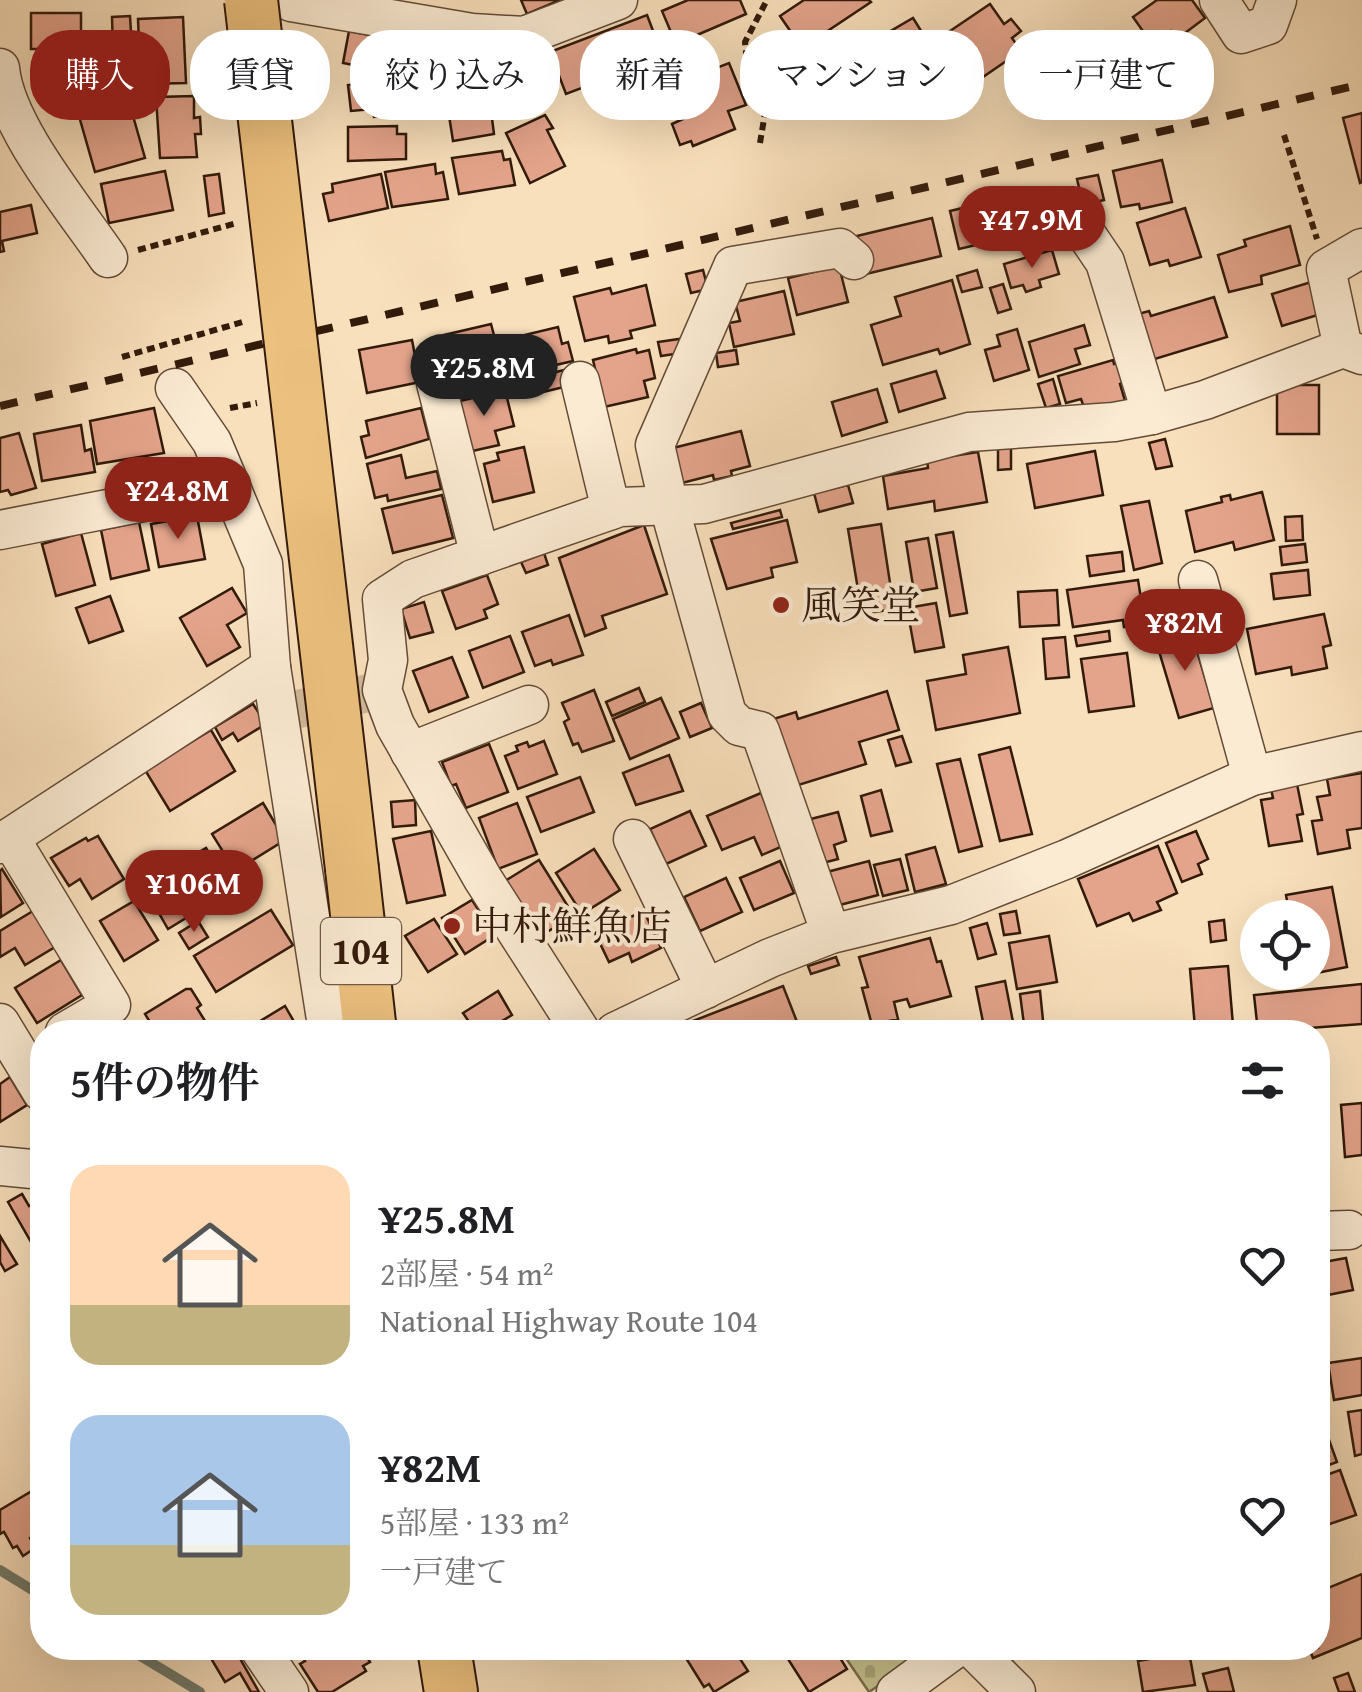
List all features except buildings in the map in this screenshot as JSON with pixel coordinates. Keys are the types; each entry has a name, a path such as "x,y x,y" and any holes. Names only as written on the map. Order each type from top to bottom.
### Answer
{"highway":[{"name":"104","path":"292,2 352,869 369,1020"},
{"path":"446,1660 451,1692"}],"street":[{"path":"292,2 472,33 524,36 618,0"},
{"path":"1219,0 1241,34 1268,25 1277,0"},
{"path":"0,68 2,84 29,142 108,258"},
{"path":"1082,228 1105,262 1152,415"},
{"path":"831,934 760,731 739,726 727,714 656,446 733,266 840,248 854,260"},
{"path":"573,1020 483,879 395,725 382,690 388,660 382,599 414,579 620,507 704,504 969,432 1114,422 1152,415 1352,351 1326,269 1362,248"},
{"path":"580,380 611,510"},
{"path":"436,383 480,556"},
{"path":"175,388 212,442 263,564 271,667 326,1020"},
{"path":"0,530 231,484"},
{"path":"1198,580 1252,776"},
{"path":"85,1020 111,1005 5,841 271,667"},
{"path":"410,752 529,706"},
{"path":"640,1020 831,934 968,898 1067,859 1252,776 1362,751"},
{"path":"633,839 706,989"},
{"path":"0,1022 30,1051"},
{"path":"0,1166 30,1169"},
{"path":"267,1660 289,1692"},
{"path":"896,1692 940,1660"},
{"path":"984,1660 1016,1692"}],"path":[{"path":"760,143 767,102 762,83 747,62 745,42 768,0"},
{"path":"1284,135 1326,269"},
{"path":"108,258 253,218"},
{"path":"122,357 263,316"}],"green space":[{"path":"847,1660 916,1660 869,1692"}],"waterway":[{"path":"0,1570 30,1589"},
{"path":"147,1660 200,1692"}],"tunnel":[{"path":"276,714 382,690"}],"railway":[{"path":"0,406 1362,84"}],"place":[{"name":"風笑堂","path":"781,605"},
{"name":"中村鮮魚店","path":"452,926"}]}
